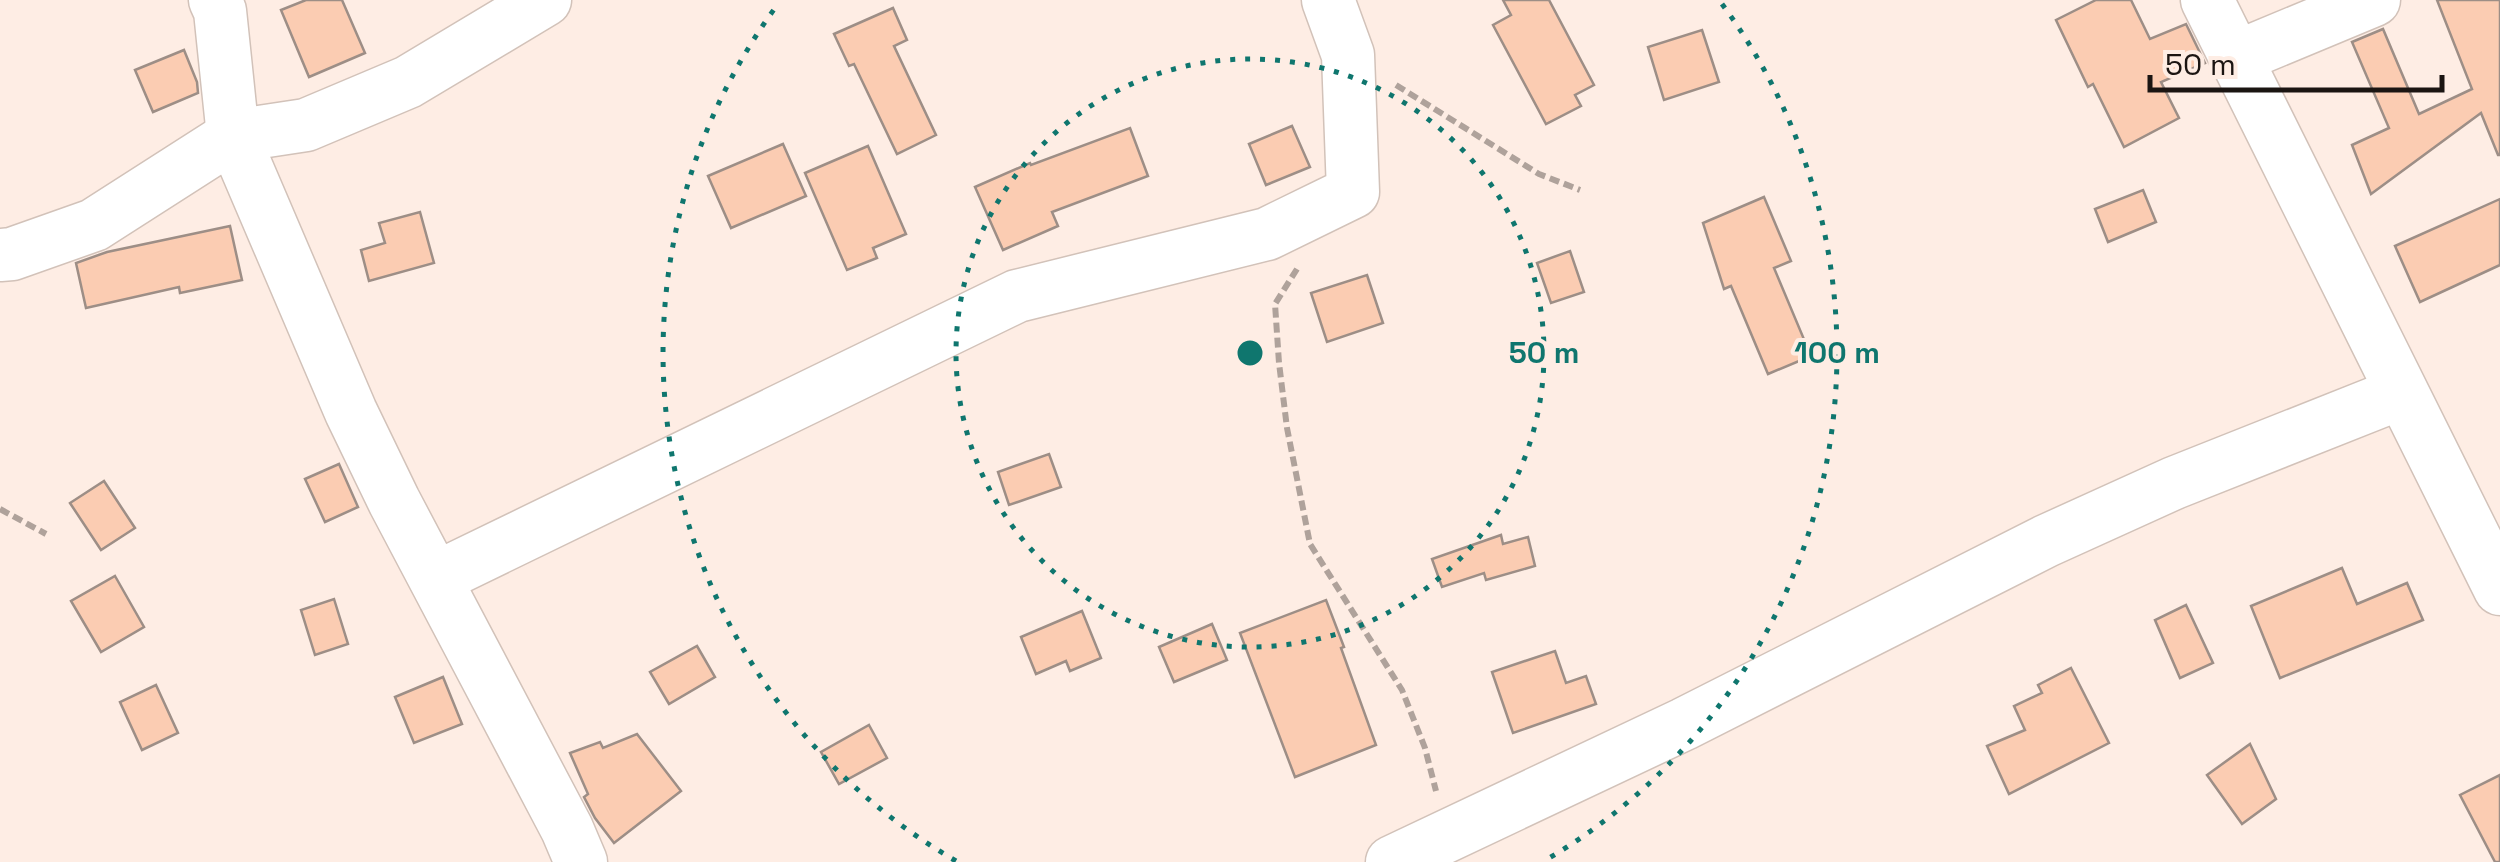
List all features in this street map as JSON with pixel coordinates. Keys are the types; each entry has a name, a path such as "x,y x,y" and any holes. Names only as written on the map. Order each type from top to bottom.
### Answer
{"street":[{"path":"215,0 220,11 233,136 351,412 568,829 581,862"},
{"path":"0,255 94,225 233,136 306,125 408,82 545,0"},
{"path":"436,578 1017,296 1267,234 1353,192 1348,55 1328,0"},
{"path":"2207,0 2500,589"},
{"path":"2237,57 2374,0"},
{"path":"1392,862 1684,724 2046,540 2174,483 2401,393"}],"path":[{"path":"1348,55 1539,174 1580,190"},
{"path":"1303,260 1276,304 1287,428 1310,544 1402,690 1425,748 1448,835"},
{"path":"0,509 46,534"}],"building":[{"path":"306,0 342,0 365,53 309,77 281,10"},
{"path":"1503,0 1549,0 1594,85 1575,95 1581,106 1546,124 1493,25 1511,15"},
{"path":"2096,0 2131,0 2150,39 2186,24 2205,63 2161,82 2179,118 2124,147 2093,84 2088,87 2056,20"},
{"path":"2437,0 2500,0 2500,155 2481,113 2371,194 2352,145 2389,128 2352,42 2383,29 2419,114 2472,89"},
{"path":"893,8 907,40 894,46 936,135 897,154 854,64 849,66 834,34"},
{"path":"1702,30 1719,82 1664,100 1648,47"},
{"path":"184,50 198,93 153,112 135,70"},
{"path":"1292,126 1310,167 1266,185 1249,144"},
{"path":"1130,128 1148,176 1052,212 1058,226 1003,250 975,187"},
{"path":"783,144 806,196 731,228 708,176"},
{"path":"868,146 906,234 873,248 877,258 847,270 805,173"},
{"path":"2143,190 2156,222 2108,242 2095,209"},
{"path":"1764,197 1791,261 1774,268 1811,356 1768,374 1731,286 1724,289 1703,223"},
{"path":"2500,199 2500,265 2420,302 2395,246"},
{"path":"420,212 434,263 369,281 361,250 385,243 379,223"},
{"path":"230,226 242,280 180,293 179,287 86,308 76,263 107,252"},
{"path":"1570,251 1584,292 1551,303 1537,263"},
{"path":"1367,275 1383,323 1327,342 1311,293"},
{"path":"1049,454 1061,487 1009,505 998,472"},
{"path":"339,464 358,507 325,522 305,479"},
{"path":"104,481 135,528 101,550 70,503"},
{"path":"1501,535 1503,544 1528,537 1535,566 1486,580 1484,573 1442,587 1432,559"},
{"path":"2342,568 2357,604 2407,583 2423,620 2280,678 2251,606"},
{"path":"115,576 144,627 101,652 71,601"},
{"path":"334,599 348,644 315,655 301,610"},
{"path":"1326,600 1376,745 1295,777 1240,633"},
{"path":"2186,605 2213,663 2180,678 2155,620"},
{"path":"1082,611 1101,658 1070,671 1066,661 1036,674 1021,637"},
{"path":"1212,624 1227,660 1174,682 1159,647"},
{"path":"697,646 715,677 669,704 650,672"},
{"path":"1555,651 1566,683 1586,676 1596,704 1513,733 1492,672"},
{"path":"2071,668 2109,743 2009,794 1987,746 2025,730 2014,706 2042,693 2038,685"},
{"path":"443,677 462,724 414,743 395,697"},
{"path":"156,685 178,733 142,750 120,702"},
{"path":"869,725 887,758 839,784 821,752"},
{"path":"637,734 681,791 614,843 584,797 588,794 570,753 600,742 603,748"},
{"path":"2250,744 2276,799 2242,824 2207,775"},
{"path":"2500,775 2500,862 2495,862 2460,795"}]}
